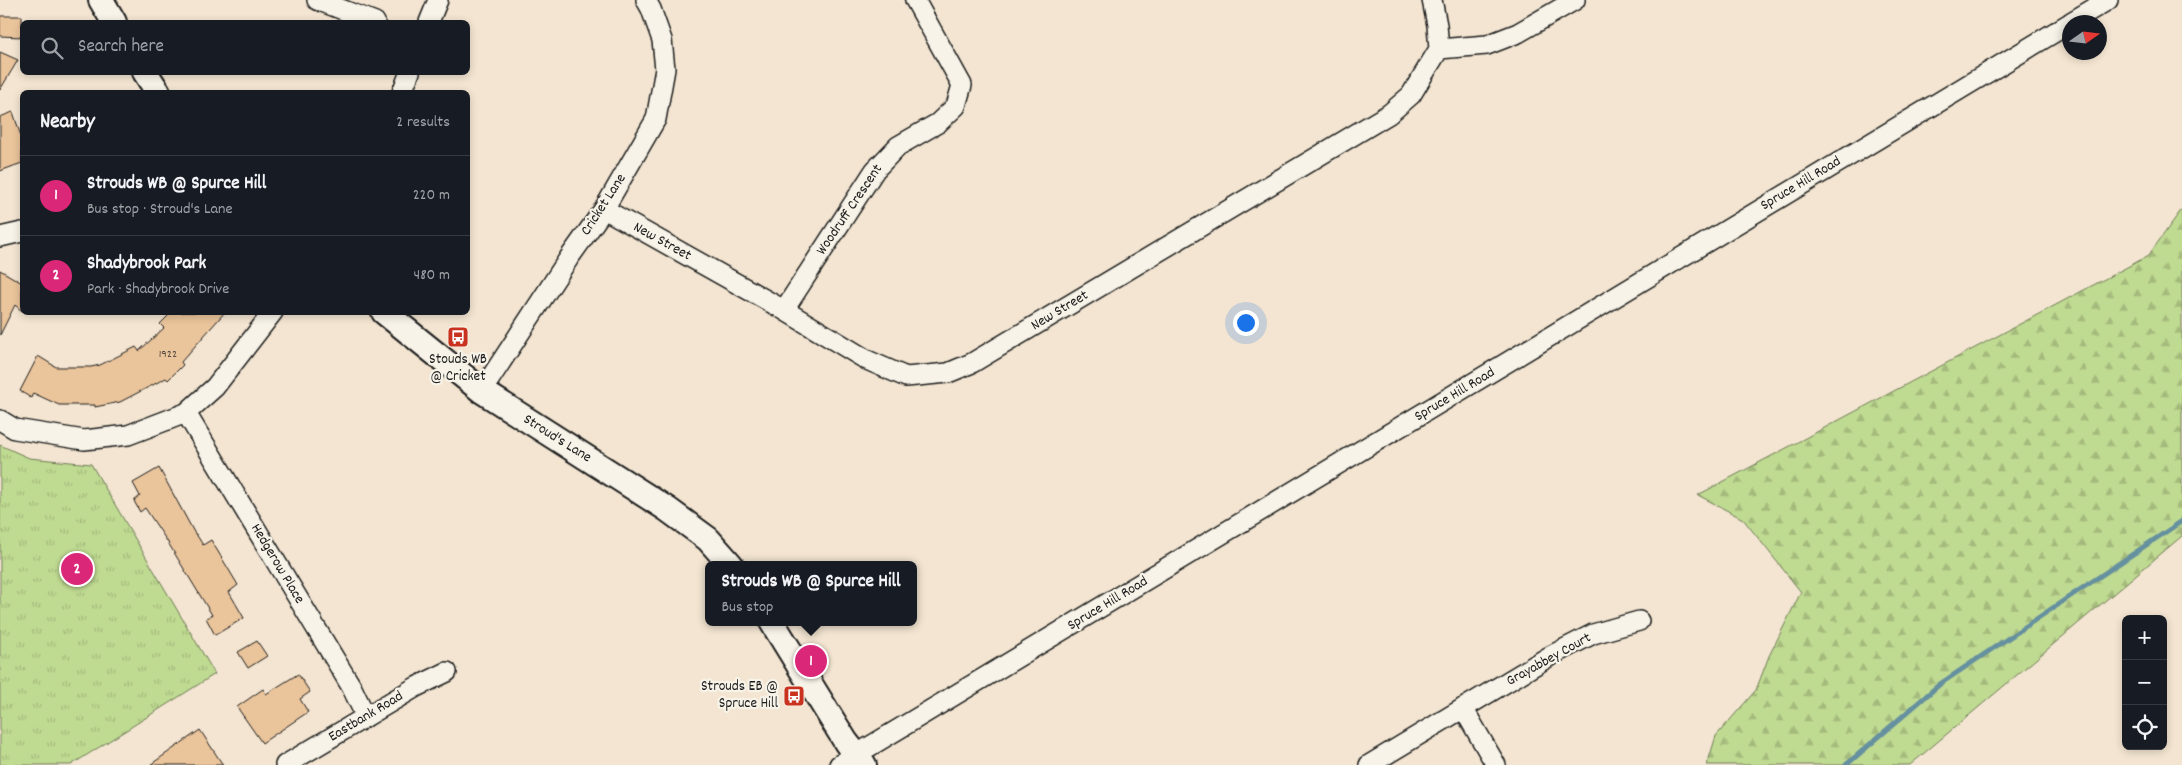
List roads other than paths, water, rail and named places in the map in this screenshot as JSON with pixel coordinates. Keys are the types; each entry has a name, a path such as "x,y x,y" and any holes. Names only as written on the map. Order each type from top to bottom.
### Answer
{"street":[{"path":"100,0 113,20"},
{"path":"317,0 370,20"},
{"path":"430,20 438,0"},
{"name":"Cricket Lane","path":"482,391 569,258 604,209 656,119 665,69 662,40 646,0"},
{"name":"Woodruff Crescent","path":"784,310 875,170 898,146 938,123 956,106 962,85 914,0"},
{"path":"1432,0 1437,24 1439,49 1494,42 1518,33 1575,0"},
{"name":"Spruce Hill Road","path":"2083,15 2108,0"},
{"name":"Spruce Hill Road","path":"853,761 2062,28"},
{"name":"New Street","path":"604,209 784,310 867,360 906,377 948,373 972,363 1389,114 1411,95 1439,49"},
{"path":"148,75 157,90"},
{"path":"403,90 409,75"},
{"path":"0,237 20,232"},
{"path":"0,420 15,429 84,440 128,435 186,413 215,387 271,315"},
{"name":"Stroud's Lane","path":"388,315 482,391 667,509 708,539 727,561"},
{"name":"Hedgerow Place","path":"186,413 351,686 366,716"},
{"name":"Grayabbey Court","path":"1368,765 1550,656 1593,634 1639,621"},
{"path":"774,626 846,742 853,761"},
{"name":"Eastbank Road","path":"286,765 416,687 447,672"},
{"path":"1463,708 1496,765"}],"waterway":[{"path":"1846,765 1940,684 2182,521"}],"place":[{"name":"Stouds WB @ Cricket","path":"458,337"},
{"name":"Shadybrook Park","path":"77,569"},
{"name":"Strouds WB @ Spurce Hill","path":"811,661"},
{"name":"Strouds EB @ Spruce Hill","path":"794,696"}]}
